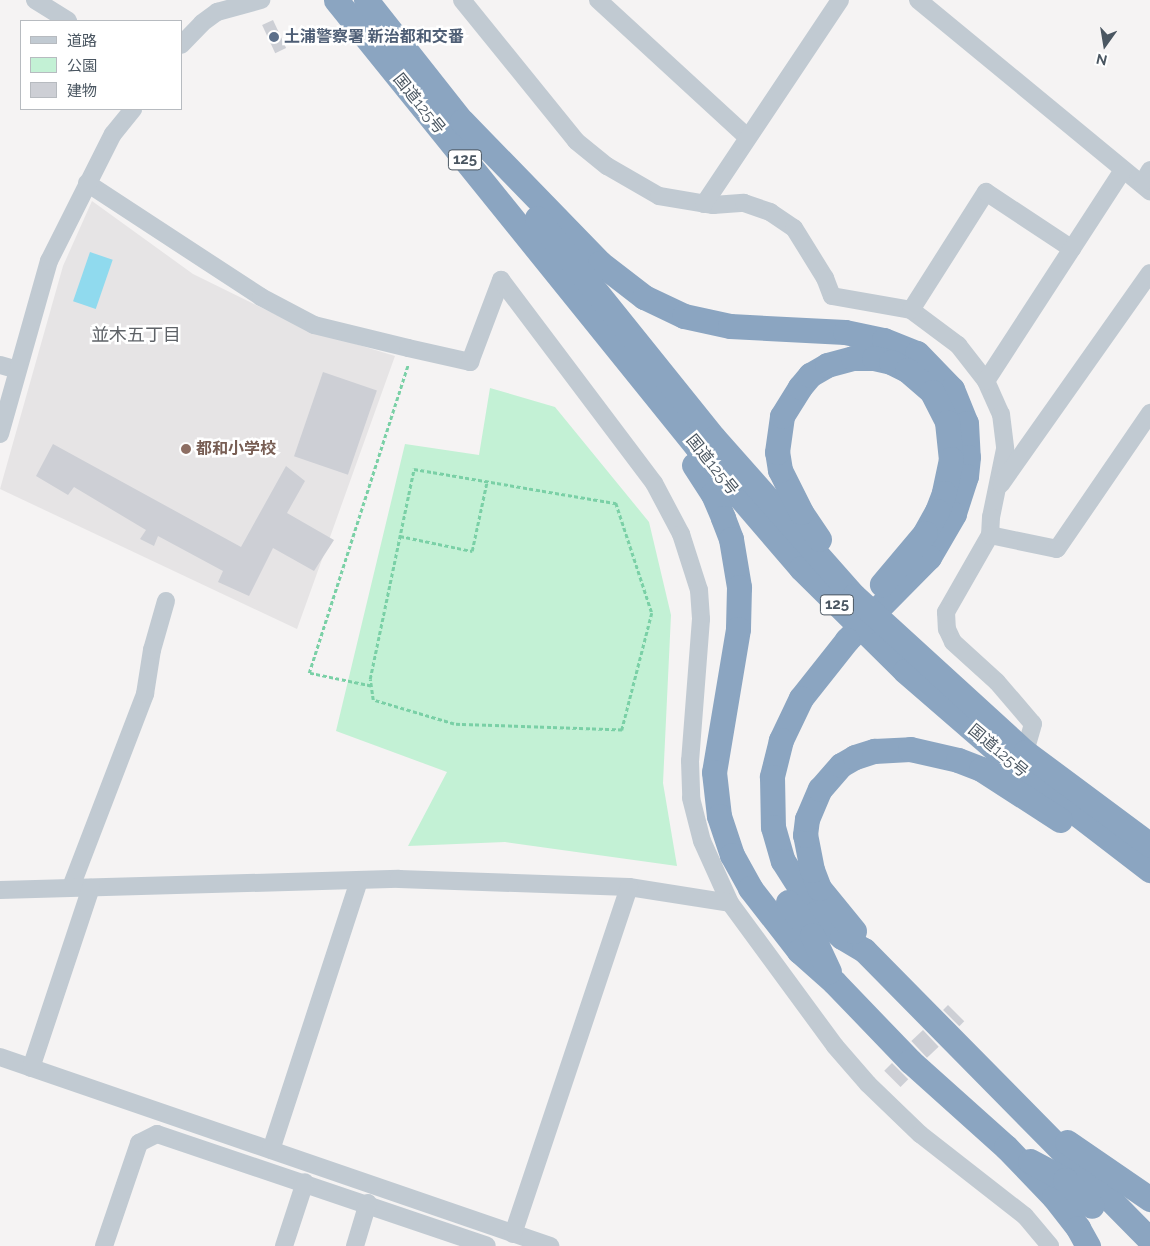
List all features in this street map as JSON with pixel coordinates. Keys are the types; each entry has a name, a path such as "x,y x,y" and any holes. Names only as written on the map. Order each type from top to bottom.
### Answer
{"highway":[{"name":"国道125号","path":"336,0 746,506 841,610 905,671 1017,768 1150,870"},
{"name":"国道125号","path":"366,0 714,438 814,553 914,654 1025,752 1150,845"},
{"path":"462,121 600,263 644,298 684,316 730,326 845,332 884,340 917,353 942,375 952,389 966,423 966,476 943,534 929,557 887,590 796,678 777,710 761,751 755,791 756,825 766,861 781,892 812,935 834,982"},
{"path":"572,291 701,474 723,518 736,561 740,606 714,772 719,816 732,854 750,888 799,951 834,982 910,1061 1006,1147 1054,1197 1078,1228 1088,1246"},
{"path":"887,590 925,533 937,511 950,467 950,440 940,407 920,380 891,362 874,358 853,358 827,365 810,375 791,400 782,416 778,434 780,470 800,512 825,547 914,654"},
{"path":"842,634 789,719 772,777 771,810 783,861 802,897 842,937 864,950 1036,1121 1092,1184 1150,1240"},
{"path":"864,950 853,928 820,888 810,862 805,835 812,803 829,776 855,757 874,751 910,749 981,769 1069,826 1150,870"},
{"path":"1036,1121 1150,1199"},
{"path":"1006,1147 1065,1180 1134,1246"}],"street":[{"path":"35,0 66,20"},
{"path":"182,44 217,6 261,0"},
{"path":"462,0 576,141 607,166 659,196 704,204 744,203 770,212 794,228 825,278 832,296 912,310 958,345 986,381 1001,414 1005,448 991,517 990,535 946,612 947,629 953,642 996,682 1032,724 1025,752"},
{"path":"598,0 747,137"},
{"path":"704,204 840,0"},
{"path":"918,0 1123,170 1147,182"},
{"path":"182,24 202,23"},
{"path":"0,434 8,368 49,260 87,183 114,134 132,110"},
{"path":"986,381 1123,170"},
{"path":"87,183 261,297 314,325 412,349 470,362 501,280 667,504 699,590 701,656 690,761 691,798 702,841 730,903 835,1046 868,1084 920,1134 1025,1216 1050,1246"},
{"path":"912,310 986,192 1072,249"},
{"path":"998,489 1150,273"},
{"path":"990,535 1057,549 1150,413"},
{"path":"71,887 145,694 152,650 166,601"},
{"path":"0,890 359,880 629,887 730,903"},
{"path":"271,1150 359,880"},
{"path":"513,1234 629,887"},
{"path":"31,1068 91,888"},
{"path":"0,1057 550,1246"},
{"path":"104,1246 139,1142 146,1137 166,1135 368,1203 445,1238 487,1246"},
{"path":"284,1246 305,1182"},
{"path":"355,1246 368,1203"}],"path":[{"path":"371,686 309,673 412,349"},
{"path":"414,469 616,503 652,613 622,730 454,724 373,700 371,686 414,469"},
{"path":"400,536 472,551 487,481"}],"shaded area":[{"name":"都和小学校","path":"92,201 193,274 303,328 395,356 297,629 0,489 63,266"}],"green space":[{"path":"490,388 555,407 649,522 671,615 663,783 677,866 505,842 408,846 447,772 336,731 405,444 479,455"}],"water":[{"path":"90,252 113,260 96,309 73,301"}],"building":[{"path":"273,20 286,48 275,53 262,25"},
{"path":"323,372 377,391 348,475 294,456"},
{"path":"53,444 241,547 286,466 305,481 287,513 334,540 314,571 273,548 249,596 218,582 223,571 158,536 154,546 140,539 146,530 74,487 68,495 36,476"},
{"path":"948,1005 964,1021 959,1026 943,1010"},
{"path":"923,1030 939,1047 927,1058 911,1041"},
{"path":"892,1063 908,1079 900,1087 884,1071"}],"place":[{"name":"土浦警察署 新治都和交番","path":"274,37"},
{"name":"都和小学校","path":"186,449"}],"district":[{"name":"並木五丁目","path":"136,335"}]}
